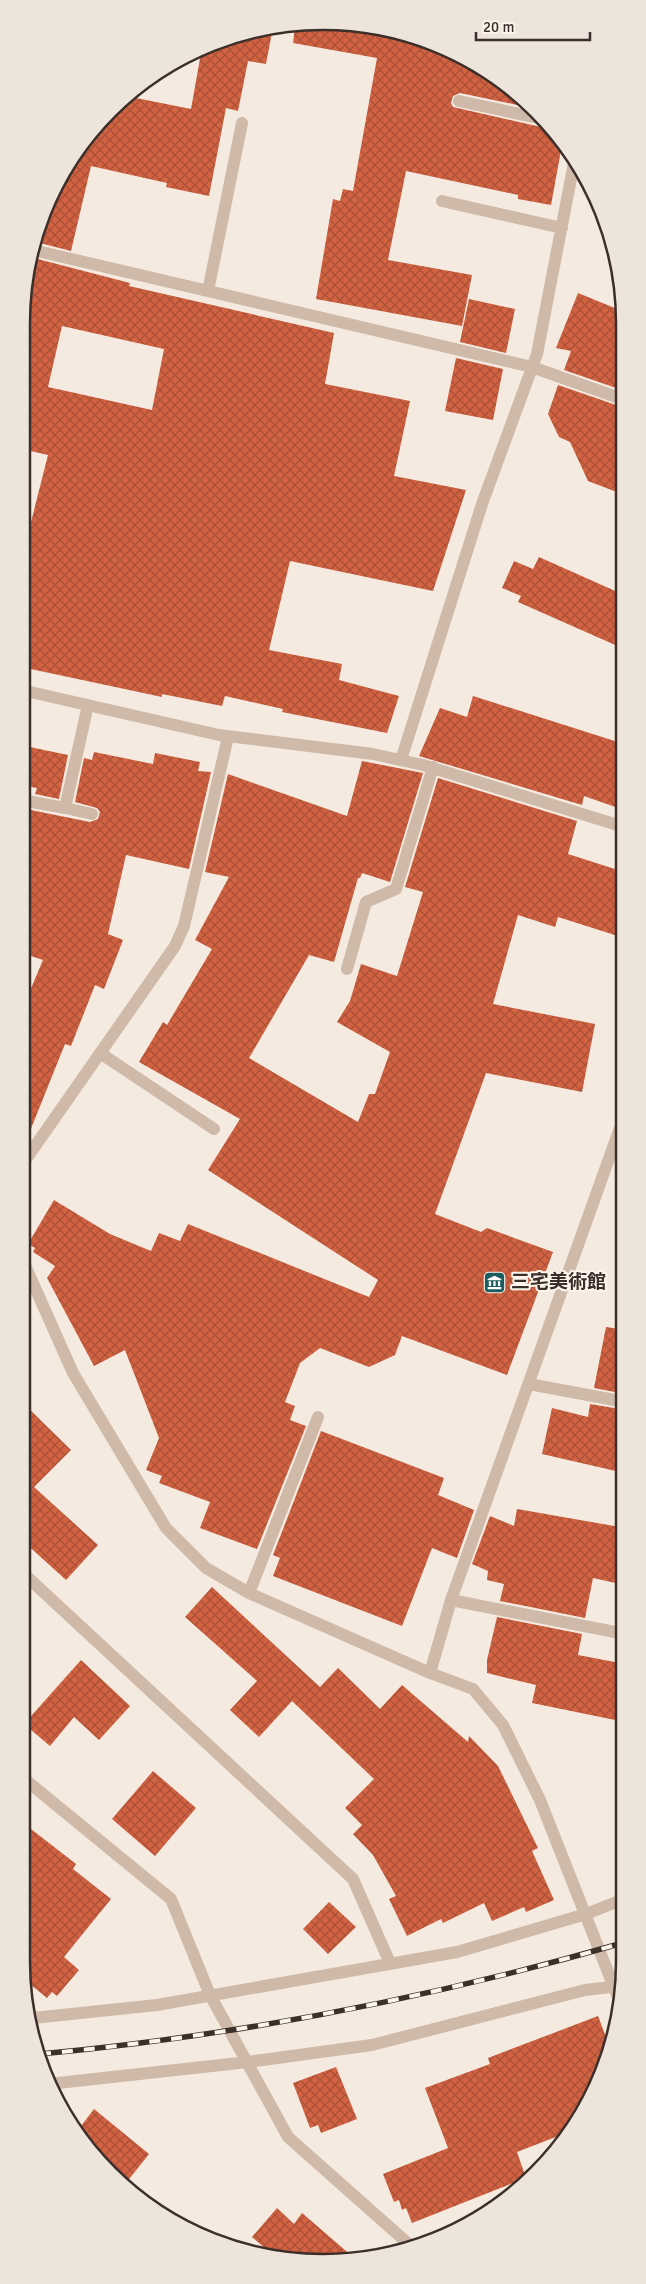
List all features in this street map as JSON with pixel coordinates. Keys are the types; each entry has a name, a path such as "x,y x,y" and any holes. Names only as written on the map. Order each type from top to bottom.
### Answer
{"street":[{"path":"459,102 530,116"},
{"path":"208,291 242,123"},
{"path":"401,760 482,504 537,354 573,169"},
{"path":"442,202 562,228"},
{"path":"39,251 532,367 616,397"},
{"path":"30,692 228,737 374,754 433,767 616,824"},
{"path":"65,808 88,705"},
{"path":"30,1153 175,946 184,926 228,737"},
{"path":"347,969 366,902 396,889 433,767"},
{"path":"30,802 92,814"},
{"path":"100,1053 214,1129"},
{"path":"430,1672 451,1600 616,1139"},
{"path":"30,1276 73,1373 166,1528 206,1568 249,1593 473,1689 503,1725 540,1800 615,1983"},
{"path":"529,1384 616,1400"},
{"path":"249,1593 318,1417"},
{"path":"30,1579 353,1879 390,1964"},
{"path":"451,1600 616,1632"},
{"path":"30,1784 171,1899 210,1995 288,2137 406,2242"},
{"path":"36,2017 157,2004 457,1952 586,1914 616,1902"},
{"path":"57,2083 248,2062 372,2045 585,1990 614,1986"}],"building":[{"path":"342,31 399,40 435,52 486,79 518,105 460,93 453,96 451,103 453,107 540,127 561,152 551,205 518,199 518,195 406,171 388,260 472,275 462,326 316,299 333,199 340,201 343,189 353,191 377,58 293,43 294,32"},
{"path":"271,35 266,64 248,61 238,111 226,108 209,196 166,187 167,183 91,166 71,251 41,243 60,193 79,160 103,130 130,103 136,98 191,109 200,57 247,40"},
{"path":"37,259 130,283 129,286 334,333 325,384 410,401 394,476 466,490 433,591 290,561 269,650 342,664 339,680 399,696 387,733 282,712 283,709 225,696 222,706 162,694 162,697 30,669 30,526 48,455 30,451 30,323","holes":["62,326 164,349 152,410 48,387"]},
{"path":"578,293 615,308 616,388 564,370 571,351 556,348"},
{"path":"469,299 515,309 506,353 460,342"},
{"path":"456,358 503,369 493,420 445,411"},
{"path":"558,385 616,405 616,492 588,481 570,442 559,437 548,414"},
{"path":"539,557 616,591 616,645 518,602 521,596 502,588 514,561 533,569"},
{"path":"473,696 616,741 616,807 584,796 582,805 419,756 440,708 467,717"},
{"path":"30,747 68,755 59,799 35,794 37,788 30,787"},
{"path":"94,752 153,764 155,753 200,762 198,771 211,772 189,869 126,855 108,934 123,940 104,989 95,985 71,1046 65,1044 30,1131 30,991 43,960 30,956 30,814 31,810 90,822 98,819 100,812 97,808 75,802 84,758 92,760"},
{"path":"362,761 423,773 390,882 362,873 360,878 358,878 334,962 309,955 249,1058 358,1122 369,1094 375,1094 390,1052 337,1022 350,1001 361,964 397,976 423,892 405,887 438,778 577,821 568,854 616,869 616,935 558,917 555,927 518,915 493,1004 595,1024 582,1092 486,1073 435,1214 481,1232 487,1228 553,1252 507,1375 402,1336 395,1355 369,1367 320,1348 300,1363 285,1402 295,1406 290,1420 306,1426 257,1549 200,1528 210,1502 159,1483 162,1476 146,1470 159,1438 125,1350 94,1366 47,1278 55,1266 33,1252 35,1248 30,1245 30,1241 54,1200 110,1234 151,1251 159,1233 180,1241 188,1224 369,1297 378,1280 208,1170 240,1119 139,1062 163,1022 167,1025 212,949 195,940 229,877 205,872 228,774 347,816"},
{"path":"606,1327 616,1328 616,1392 594,1388"},
{"path":"590,1404 616,1408 616,1471 542,1454 552,1408 588,1417"},
{"path":"30,1410 71,1450 34,1487 98,1545 66,1580 30,1547"},
{"path":"321,1431 444,1478 438,1495 474,1510 457,1558 432,1548 402,1626 273,1576 280,1558 273,1555"},
{"path":"517,1509 616,1526 616,1583 593,1578 585,1618 500,1601 504,1584 487,1580 488,1571 472,1564 490,1516 514,1526"},
{"path":"212,1587 320,1687 338,1668 380,1709 402,1685 468,1742 469,1736 498,1766 538,1848 532,1851 554,1900 526,1912 524,1907 492,1921 484,1903 443,1923 441,1919 407,1936 389,1899 396,1896 373,1855 353,1834 362,1825 345,1808 374,1779 292,1701 259,1737 230,1710 257,1681 185,1617"},
{"path":"497,1617 582,1634 578,1655 616,1662 616,1720 532,1703 536,1685 487,1673 487,1660"},
{"path":"81,1660 130,1706 99,1740 74,1717 50,1746 30,1729 30,1717"},
{"path":"153,1771 196,1808 155,1856 112,1819"},
{"path":"30,1828 76,1864 73,1869 111,1899 64,1957 79,1970 57,1996 52,1992 47,1998 32,1985 31,1980"},
{"path":"329,1902 356,1927 328,1954 303,1929"},
{"path":"598,2016 606,2037 586,2091 567,2124 557,2136 517,2152 524,2173 514,2183 412,2223 406,2208 402,2210 399,2200 394,2202 383,2174 448,2148 425,2088 490,2064 488,2058"},
{"path":"336,2067 357,2119 321,2133 318,2125 310,2128 293,2083"},
{"path":"94,2109 149,2154 129,2180 103,2154 81,2126"},
{"path":"277,2208 294,2224 302,2213 348,2252 304,2253 266,2248 252,2237"}],"railway":[{"path":"45,2053 186,2037 259,2026 404,1998 616,1945"}],"place":[{"name":"三宅美術館","path":"495,1282"}]}
